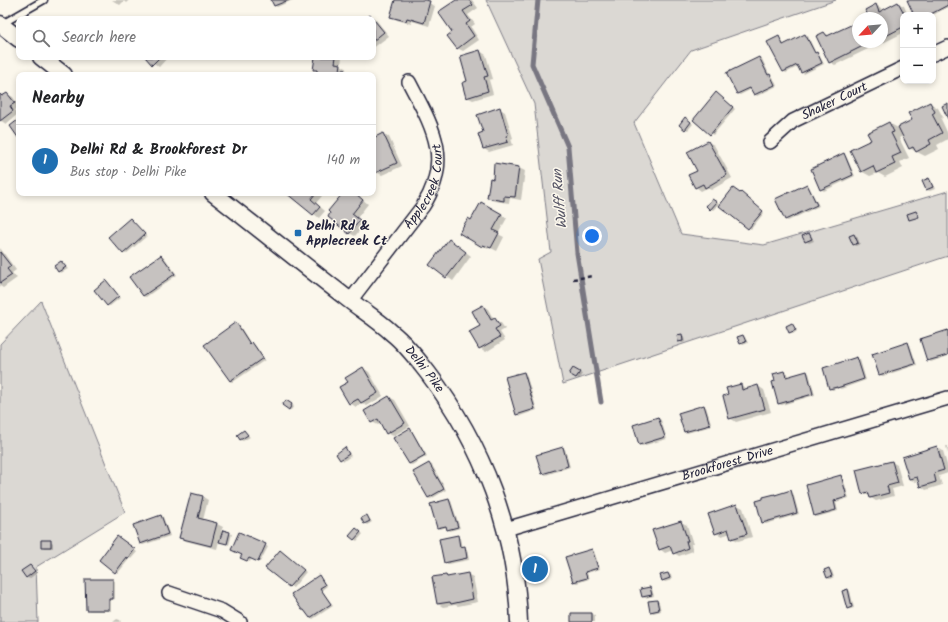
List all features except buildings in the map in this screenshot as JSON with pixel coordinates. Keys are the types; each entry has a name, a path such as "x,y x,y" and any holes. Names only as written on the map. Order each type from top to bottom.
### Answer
{"street":[{"path":"1,28 16,37"},
{"path":"936,53 948,47"},
{"path":"45,60 60,72"},
{"name":"Shaker Court","path":"770,142 793,121 900,69"},
{"name":"Applecreek Court","path":"350,301 423,206 436,180 438,166 437,145 429,119 409,82"},
{"name":"Delhi Pike","path":"217,196 392,333 418,361 442,391 466,430 486,471 506,529 514,566 520,622"},
{"name":"Brookforest Drive","path":"506,529 948,398"},
{"path":"169,593 222,610 240,622"}],"lane":[{"path":"19,16 44,0"},
{"path":"1,28 16,18"}],"path":[{"path":"573,279 593,276"}],"shaded area":[{"path":"486,0 836,0 691,50 634,123 681,234 764,245 948,191 948,256 563,384 538,259 551,252 534,104"},
{"path":"41,301 125,512 36,567 38,622 0,622 0,344"}],"waterway":[{"name":"Wulff Run","path":"538,0 532,64 568,147 577,253 601,402"}],"place":[{"name":"Delhi Rd & Applecreek Ct","path":"298,233"},
{"name":"Delhi Rd & Brookforest Dr","path":"535,569"}]}
